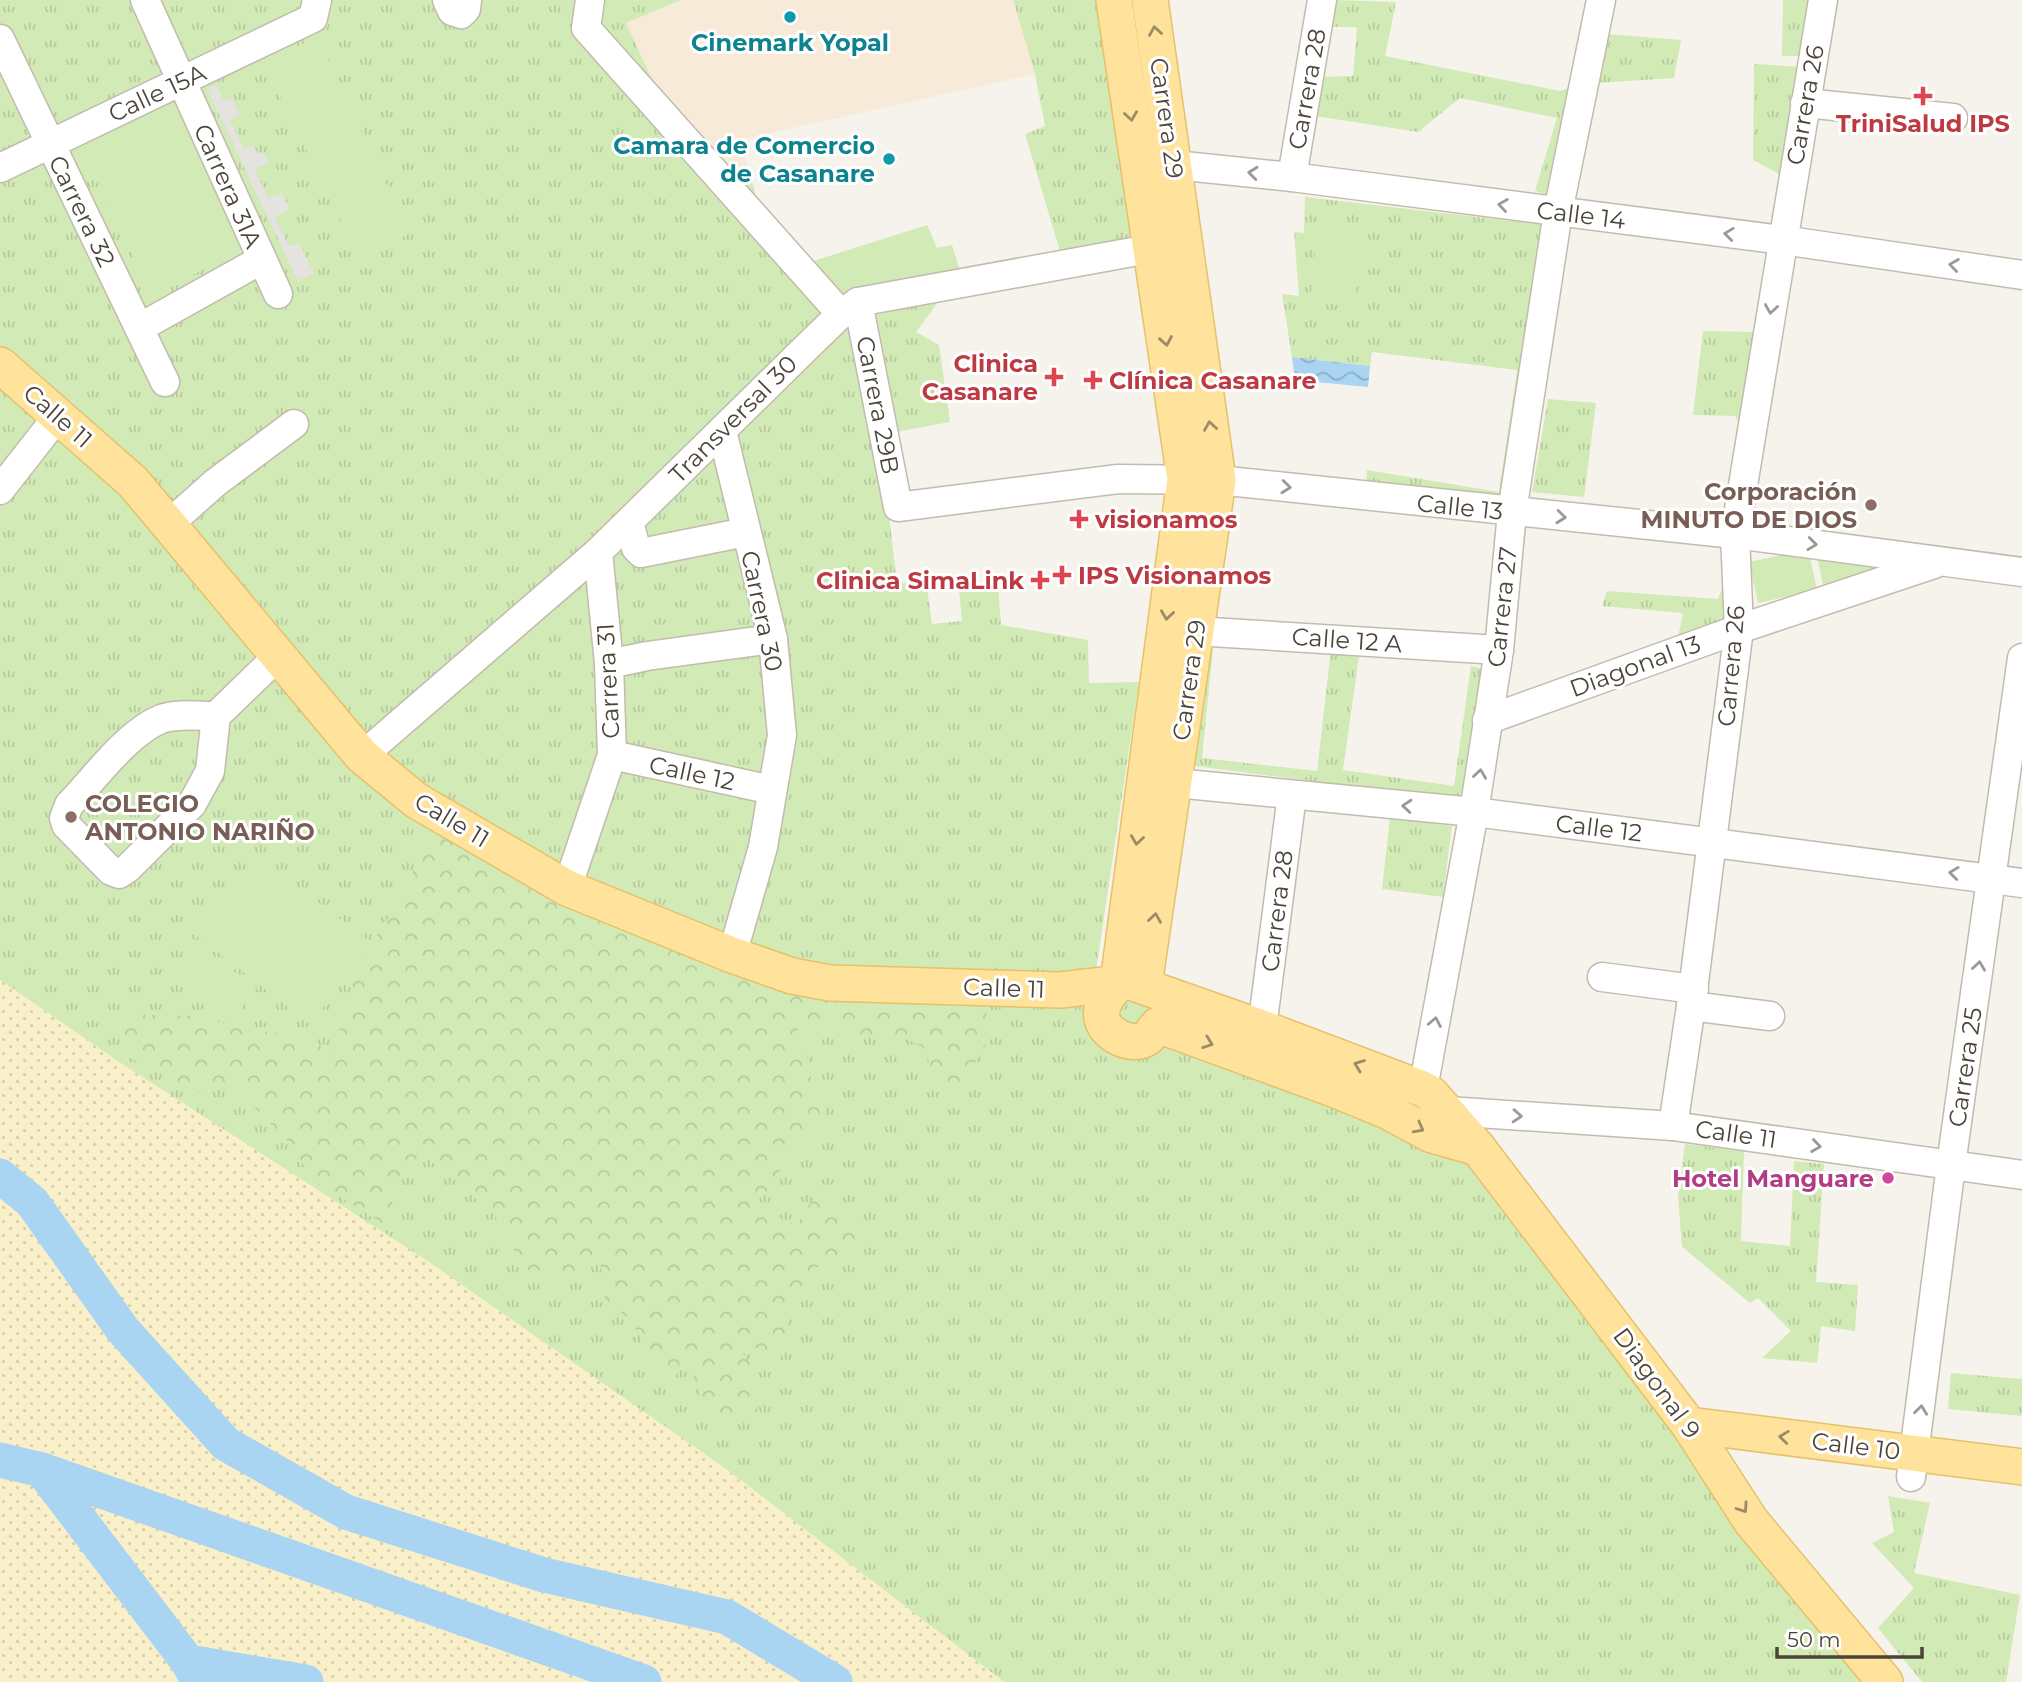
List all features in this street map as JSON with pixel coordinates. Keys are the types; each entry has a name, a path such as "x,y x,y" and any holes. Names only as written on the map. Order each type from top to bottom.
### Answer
{"main road":[{"name":"Carrera 29","path":"1114,0 1150,248 1168,351 1202,480 1131,984"},
{"name":"Carrera 29","path":"1131,984 1175,783 1195,631 1202,480 1184,244 1150,0"},
{"name":"Calle 11","path":"0,365 133,482 362,756 417,801 566,888 732,955 792,976 830,983 1060,990 1131,984 1262,1028 1436,1100"},
{"path":"1102,1018 1102,1008 1108,995 1131,984 1156,998 1161,1012 1158,1025 1336,1090 1387,1111 1432,1135 1478,1148"},
{"name":"Calle 11","path":"1060,990 1102,1018 1109,1032 1123,1040 1139,1042 1148,1037 1158,1025"},
{"name":"Diagonal 9","path":"1436,1100 1478,1148 1698,1438 1734,1496 1774,1551 1885,1682"},
{"name":"Calle 10","path":"1698,1438 1913,1466 2022,1491"},
{"name":"Calle 10","path":"1913,1466 2022,1467"}],"street":[{"name":"Carrera 31A","path":"145,0 278,294"},
{"path":"447,0 452,10 461,14 466,9 467,0"},
{"path":"590,0 586,28 849,308 1150,248 1184,244"},
{"name":"Carrera 28","path":"1292,177 1322,0"},
{"name":"Carrera 27","path":"1436,1100 1499,650 1512,512 1558,212 1601,0"},
{"name":"Carrera 26","path":"1673,1126 1693,998 1710,842 1739,629 1735,534 1823,0"},
{"name":"Calle 15A","path":"0,168 182,82 315,9"},
{"name":"Carrera 32","path":"0,39 165,383"},
{"path":"1805,103 1953,118"},
{"name":"Calle 14","path":"1138,162 1292,177 1782,240 2022,275"},
{"path":"139,328 261,260"},
{"name":"Transversal 30","path":"362,756 598,552 849,308"},
{"name":"Carrera 29B","path":"849,308 898,507"},
{"path":"0,490 58,416"},
{"path":"169,524 215,483 294,424"},
{"name":"Carrera 30","path":"722,431 773,639 782,735 763,847 732,955"},
{"name":"Calle 13","path":"898,507 1118,479 1202,480 1735,534 2022,572"},
{"path":"629,522 636,548 641,553 746,532"},
{"name":"Carrera 31","path":"566,888 612,755 609,664 598,552"},
{"name":"Diagonal 13","path":"1488,720 1739,629 1942,562"},
{"name":"Calle 12 A","path":"1195,631 1499,650"},
{"path":"609,664 773,639"},
{"path":"216,716 162,719 135,735 69,806 64,818 66,825 111,871 119,874 128,868 192,804 210,771 216,716 278,656"},
{"name":"Carrera 25","path":"1913,1466 1951,1165 2022,658"},
{"name":"Calle 12","path":"612,755 772,790"},
{"name":"Calle 12","path":"1175,783 1475,812 2022,883"},
{"name":"Carrera 28","path":"1262,1028 1292,795"},
{"path":"1602,977 1770,1016"},
{"name":"Calle 11","path":"1436,1100 1673,1126 2022,1175"}],"shaded area":[{"path":"681,0 1013,0 1035,74 740,140 751,178 741,181 656,88 626,23"},
{"path":"216,85 224,101 232,98 240,115 230,120 244,149 254,145 258,154 264,152 269,163 255,169 268,198 282,193 290,210 275,217 289,246 299,243 314,273 298,281 207,89"}],"green space":[{"path":"0,0 681,0 626,23 656,88 741,181 751,178 762,217 850,307 889,515 897,584 926,581 932,624 962,621 959,589 998,585 1001,625 1088,640 1089,683 1139,682 1094,984 1417,1097 1875,1682 1004,1682 726,1469 426,1260 119,1062 0,980"},
{"path":"1013,0 1107,0 1145,244 1062,258 1025,134 1045,126 1035,74"},
{"path":"1333,0 1396,2 1385,56 1560,91 1581,84 1554,197 1535,191 1557,118 1460,98 1418,132 1315,116 1318,77 1353,76 1357,27 1330,27"},
{"path":"1783,0 1815,0 1806,56 1782,56"},
{"path":"1607,34 1681,40 1674,78 1597,83"},
{"path":"317,37 410,233 359,259 264,62"},
{"path":"1754,64 1803,67 1779,174 1753,160"},
{"path":"175,100 242,251 152,294 82,146"},
{"path":"1305,197 1546,225 1506,504 1366,483 1367,470 1499,492 1517,370 1372,352 1370,366 1292,357 1282,294 1299,296 1294,232 1304,233"},
{"path":"1318,224 1363,230 1354,307 1310,301"},
{"path":"927,225 937,248 952,245 962,277 841,308 804,264"},
{"path":"941,298 916,332 939,345 950,422 890,433 868,317"},
{"path":"1703,331 1757,332 1742,429 1735,416 1693,415"},
{"path":"1548,399 1596,403 1584,497 1532,492"},
{"path":"1808,549 1817,590 1758,603 1749,562"},
{"path":"1816,552 1894,561 1824,590"},
{"path":"1732,562 1733,628 1676,648 1683,613 1602,606 1607,591 1718,599"},
{"path":"1206,639 1214,639 1202,758 1317,771 1331,649 1360,649 1343,770 1454,786 1471,666 1484,669 1466,801 1195,766"},
{"path":"1390,818 1452,826 1443,897 1382,889"},
{"path":"450,833 730,965 972,988 989,1018 986,1045 955,1089 933,1074 924,1048 897,1034 863,1038 832,1024 814,1039 795,1023 806,1049 812,1082 826,1112 813,1133 785,1157 775,1183 751,1207 797,1225 818,1191 868,1228 863,1248 841,1266 827,1254 809,1279 788,1316 781,1357 734,1340 754,1369 758,1417 731,1425 701,1396 686,1356 672,1382 654,1364 631,1320 605,1300 600,1260 574,1277 541,1278 523,1267 496,1217 421,1153 407,1170 383,1224 309,1177 295,1148 257,1110 236,1083 191,1094 165,1078 157,1061 140,1066 123,1053 124,1017 142,1015 200,1016 249,1031 293,1034 341,1055 347,1047 337,1024 354,1003 349,974 393,910 426,839"},
{"path":"256,855 373,944 310,1024 194,934"},
{"path":"196,942 257,989 231,1021 170,974"},
{"path":"1685,1144 1744,1151 1741,1241 1790,1246 1794,1161 1824,1164 1816,1282 1858,1285 1855,1331 1821,1326 1817,1363 1762,1358 1791,1331 1758,1298 1750,1303 1682,1247 1678,1197"},
{"path":"1951,1373 2022,1379 2022,1416 1948,1409"},
{"path":"1888,1496 1930,1503 1914,1573 2020,1595 2006,1682 1922,1682 1878,1628 1914,1588 1872,1543 1894,1532"}],"sand":[{"path":"0,980 119,1062 426,1260 726,1469 1004,1682 0,1682"}],"water":[{"path":"1292,357 1370,366 1368,387 1295,380"}],"waterway":[{"path":"0,1176 32,1202 123,1330 226,1444 346,1512 544,1575 727,1617 835,1682"},
{"path":"0,1460 42,1470 188,1662 199,1682"},
{"path":"42,1470 644,1682"},
{"path":"188,1662 306,1682"}],"place":[{"name":"Cinemark Yopal","path":"790,17"},
{"name":"TriniSalud IPS","path":"1923,96"},
{"name":"Camara de Comercio de Casanare","path":"889,159"},
{"name":"Clinica Casanare","path":"1054,377"},
{"name":"Clínica Casanare","path":"1093,380"},
{"name":"Corporación MINUTO DE DIOS","path":"1871,505"},
{"name":"visionamos","path":"1079,519"},
{"name":"IPS Visionamos","path":"1062,575"},
{"name":"Clinica SimaLink","path":"1040,580"},
{"name":"COLEGIO ANTONIO NARIÑO","path":"71,817"},
{"name":"Hotel Manguare","path":"1888,1178"}]}
